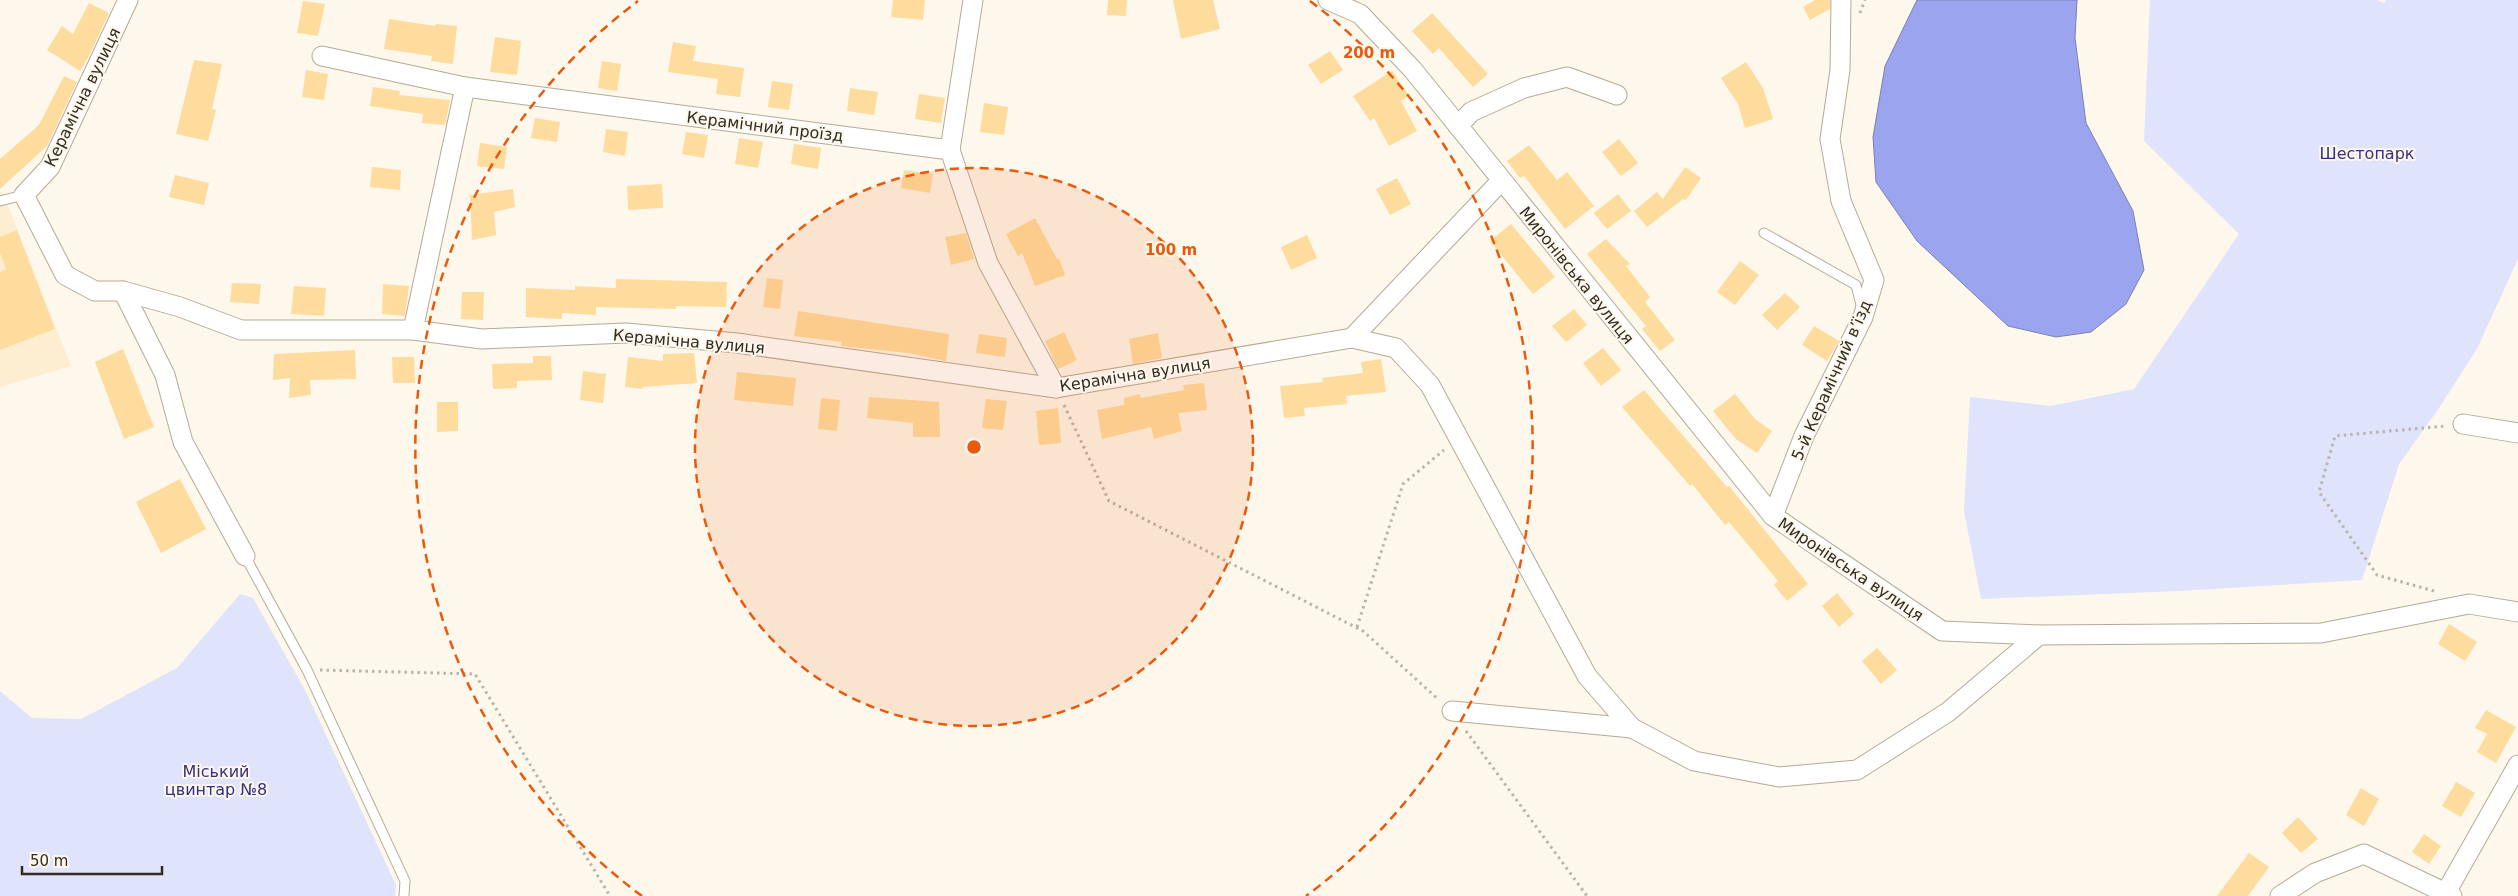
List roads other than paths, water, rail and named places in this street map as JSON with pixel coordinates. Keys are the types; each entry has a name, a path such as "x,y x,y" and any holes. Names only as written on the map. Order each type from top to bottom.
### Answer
{"street":[{"name":"Керамічна вулиця","path":"128,0 50,167 24,195 65,275 95,290 123,291 180,308 241,330 414,330 482,338 626,333 737,343 1056,388 1352,338"},
{"path":"973,0 950,150 988,263 1056,388"},
{"name":"Миронівська вулиця","path":"1328,0 1360,14 1413,70 1773,516 1942,630 2039,635 2321,633 2469,604 2518,612"},
{"name":"5-й Керамічний в’їзд","path":"1773,516 1804,436 1863,317 1874,280 1841,200 1830,139 1840,70 1841,0"},
{"name":"Керамічний проїзд","path":"322,56 465,87 950,150"},
{"path":"1458,126 1471,112 1524,88 1567,77 1616,95"},
{"path":"414,330 465,87"},
{"path":"1352,338 1501,181"},
{"path":"123,291 165,375 183,442 245,556"},
{"path":"1352,338 1396,348 1430,385 1587,676 1632,728 1694,761 1779,777 1857,770 1948,712 2039,635"},
{"path":"2463,424 2518,433"},
{"path":"1452,711 1632,728"},
{"path":"2280,896 2315,874 2364,854 2448,895 2518,765"}],"lane":[{"path":"0,201 24,195"},
{"path":"1764,233 1856,285 1863,317"},
{"path":"245,556 307,670 405,881 404,896"}],"water":[{"path":"1917,0 2077,0 2075,38 2086,123 2133,211 2144,270 2126,304 2091,332 2056,337 2008,326 1917,241 1876,182 1873,137 1885,66"}],"park label":[{"name":"Шестопарк","path":"2367,153"},
{"name":"Міський цвинтар №8","path":"216,780"}]}
